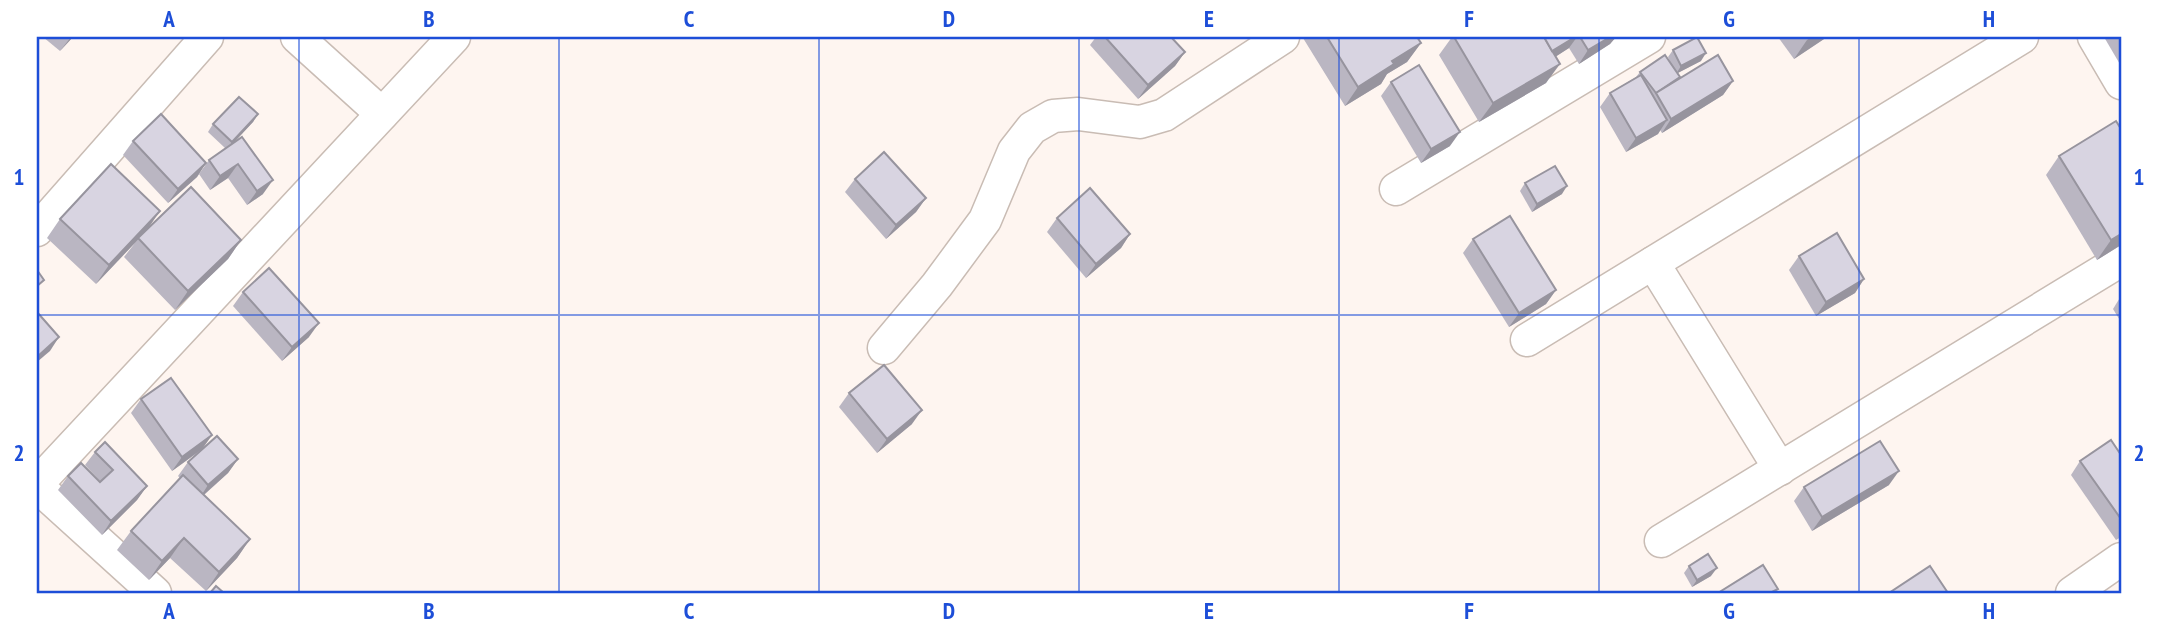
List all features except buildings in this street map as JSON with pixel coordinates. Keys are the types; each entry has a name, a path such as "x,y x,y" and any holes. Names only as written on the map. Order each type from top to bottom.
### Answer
{"street":[{"path":"41,217 207,37"},
{"path":"296,37 382,114"},
{"path":"155,593 37,485 454,37"},
{"path":"1396,189 1649,37"},
{"path":"1527,340 2022,37"},
{"path":"2094,37 2121,83"},
{"path":"884,348 937,285 985,220 1014,151 1032,128 1053,116 1078,114 1140,122 1164,115 1188,102 1267,41"},
{"path":"1661,541 2121,260"},
{"path":"1653,263 1780,469"},
{"path":"2072,593 2121,559"}]}
